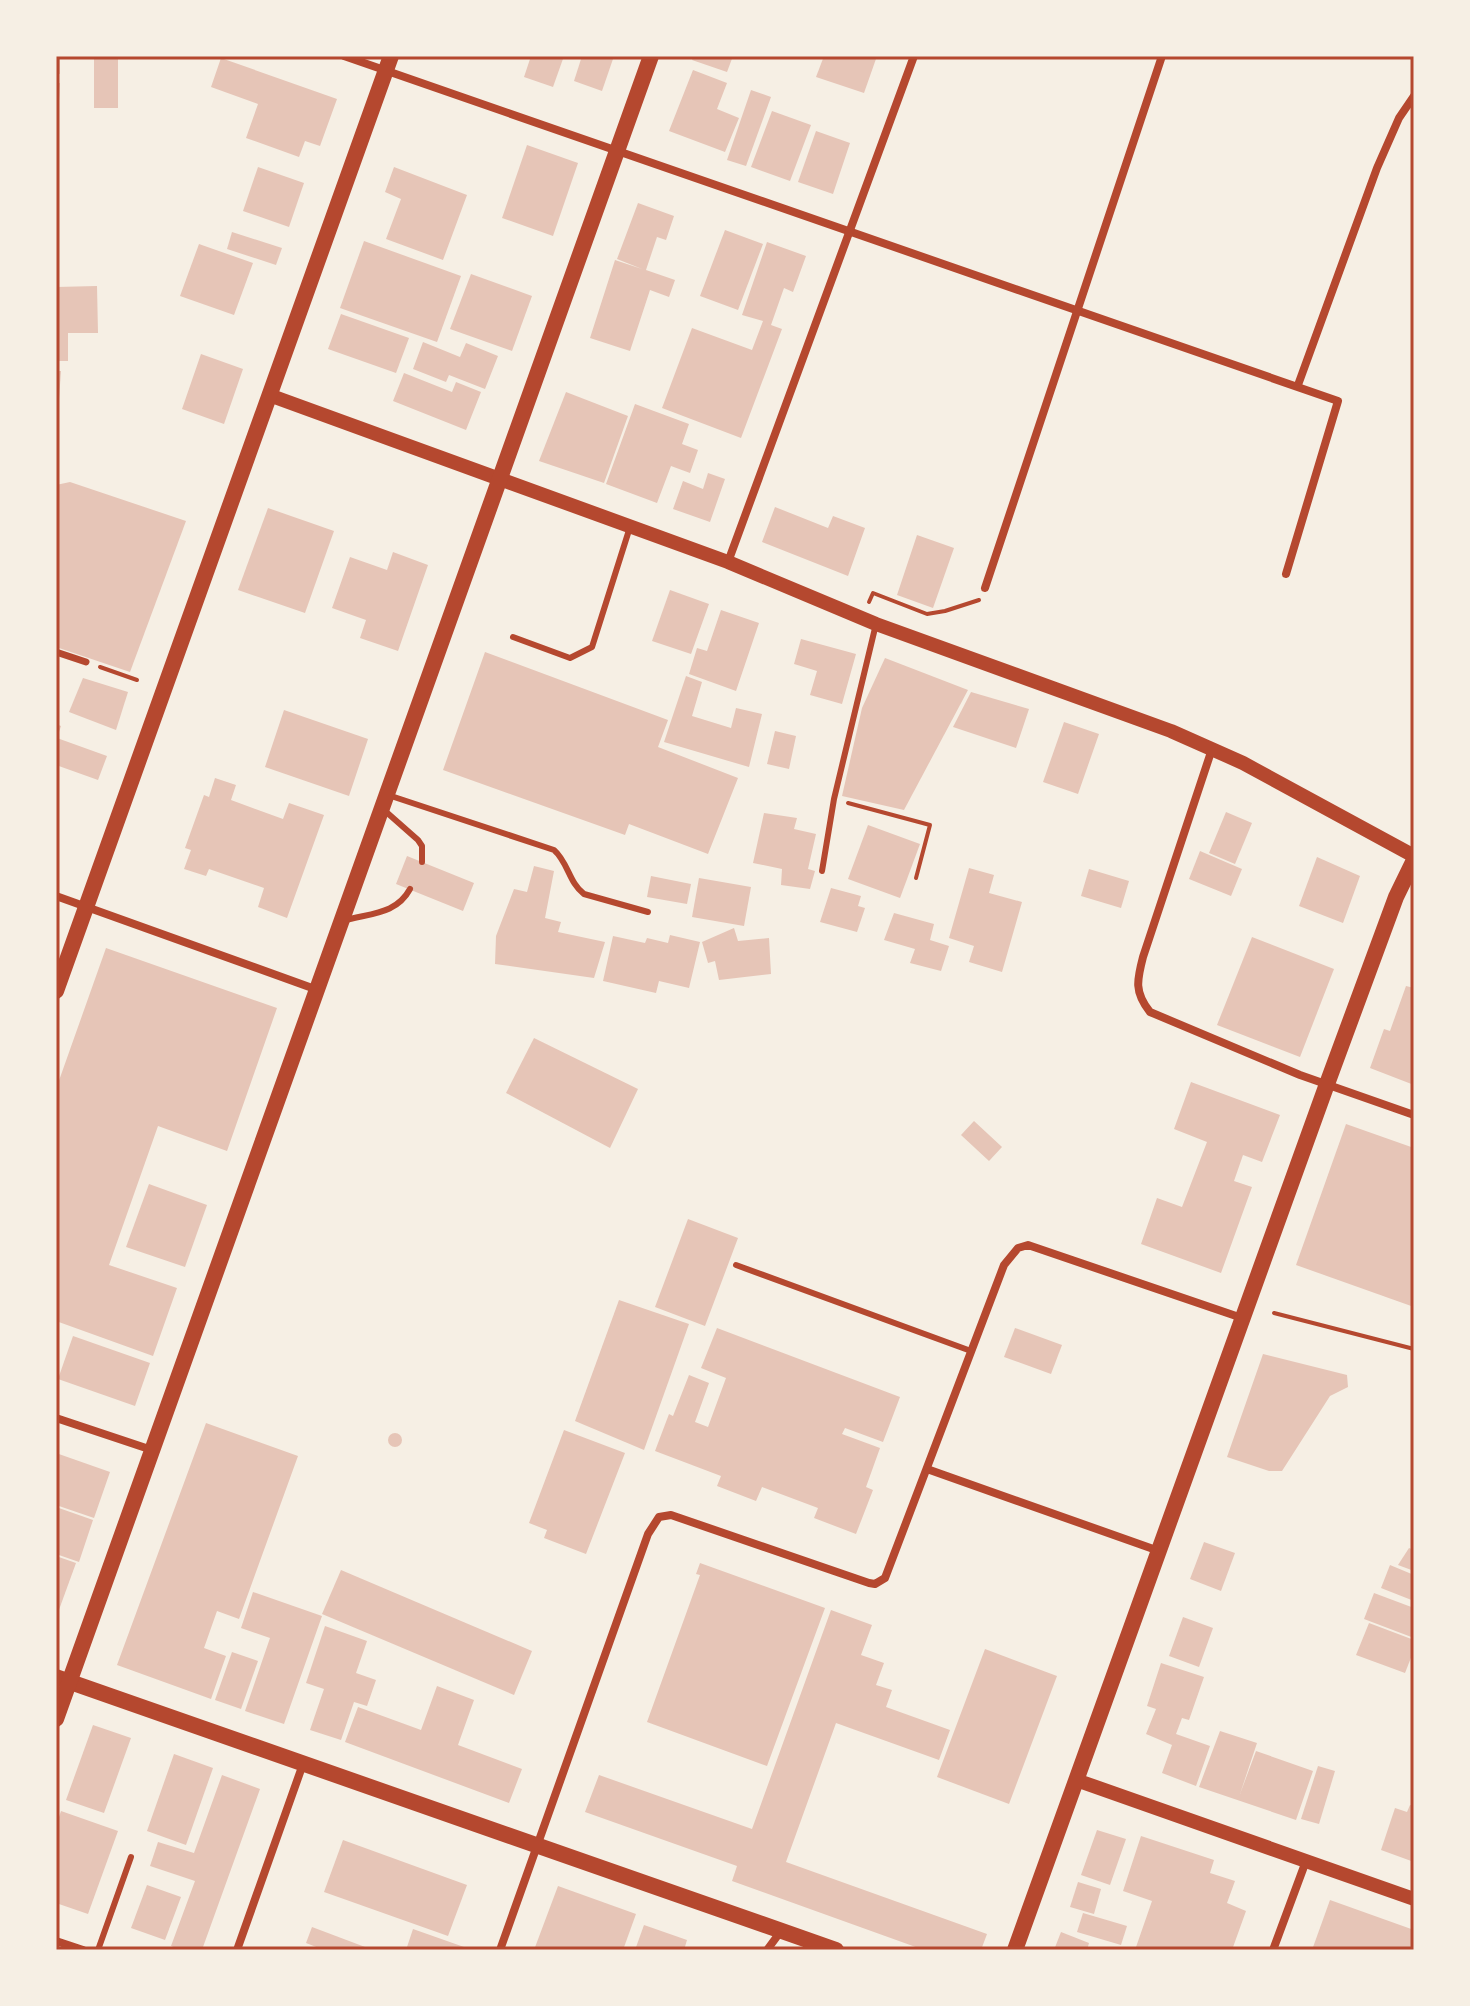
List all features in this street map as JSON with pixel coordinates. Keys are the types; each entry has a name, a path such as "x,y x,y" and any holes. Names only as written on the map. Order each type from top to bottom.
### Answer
{"main road":[{"path":"56,1719 63,1679 152,1450 651,56"},
{"path":"56,991 388,63"},
{"path":"1015,1950 1327,1084 1396,897 1414,858"},
{"path":"63,1679 836,1950"}],"street":[{"path":"344,56 388,63 617,150 1338,401 1286,574"},
{"path":"728,562 914,56"},
{"path":"985,588 1162,56"},
{"path":"1298,385 1377,168 1399,118 1414,96"},
{"path":"269,395 728,562 876,624 1130,715 1212,748 1414,858"},
{"path":"56,652 86,662"},
{"path":"1212,748 1143,957 1135,986 1140,1000 1150,1012 1327,1084 1414,1115"},
{"path":"56,896 315,989"},
{"path":"500,1950 648,1534 659,1517 671,1515 869,1583 880,1582 887,1574 1004,1265 1018,1248 1028,1245 1038,1248 1242,1318"},
{"path":"56,1418 152,1450"},
{"path":"927,1469 1159,1551"},
{"path":"237,1950 303,1764"},
{"path":"1076,1780 1414,1899"},
{"path":"1273,1950 1306,1861"},
{"path":"767,1950 781,1931"},
{"path":"56,1941 83,1950"}],"lane":[{"path":"513,637 570,658 592,647 630,527"},
{"path":"822,871 834,799 876,624"},
{"path":"383,800 422,846 422,862"},
{"path":"383,800 554,850 560,855 577,889 584,894 648,912"},
{"path":"340,922 395,907 404,900 410,889"},
{"path":"736,1265 971,1351"},
{"path":"98,1950 131,1857"}],"path":[{"path":"869,602 873,593 927,614 982,599 985,588"},
{"path":"86,662 137,680"},
{"path":"834,799 930,825 916,878"},
{"path":"1274,1313 1414,1349"}],"building":[{"path":"56,56 60,56 60,74 56,74"},
{"path":"531,56 564,56 553,87 524,77"},
{"path":"582,56 614,56 602,91 574,81"},
{"path":"694,56 733,56 727,72 692,60"},
{"path":"824,56 877,56 864,93 816,77"},
{"path":"94,57 118,57 118,108 94,108"},
{"path":"221,58 337,99 320,146 305,141 299,157 246,138 258,104 211,87"},
{"path":"693,70 727,83 717,109 739,118 725,152 669,131"},
{"path":"56,83 60,83 58,117 56,117"},
{"path":"751,90 771,97 746,166 727,160"},
{"path":"772,111 811,125 790,181 751,167"},
{"path":"816,131 850,143 833,194 798,182"},
{"path":"527,145 578,163 553,236 502,218"},
{"path":"258,167 304,183 289,227 243,211"},
{"path":"394,167 467,195 443,260 386,239 401,199 385,192"},
{"path":"638,203 674,216 666,240 657,237 646,270 675,280 669,297 650,290 630,351 590,338 615,260 642,269 617,259"},
{"path":"725,230 763,244 738,310 700,296"},
{"path":"232,232 282,248 276,265 227,249"},
{"path":"364,241 461,276 437,342 340,308"},
{"path":"767,242 806,256 793,292 784,288 771,325 782,329 741,438 662,408 692,328 752,350 763,321 742,315"},
{"path":"199,244 253,263 234,315 180,296"},
{"path":"471,274 532,296 512,351 450,329"},
{"path":"97,286 98,333 68,333 68,361 56,361 56,287"},
{"path":"341,314 409,338 396,373 328,349"},
{"path":"423,342 460,357 466,343 498,356 485,389 449,375 446,382 413,369"},
{"path":"201,354 243,369 224,424 182,409"},
{"path":"56,371 61,371 58,413 56,413"},
{"path":"404,373 452,392 456,382 481,392 466,430 393,401"},
{"path":"566,392 628,416 604,483 539,461"},
{"path":"635,404 689,424 682,444 698,450 690,473 671,466 657,503 606,484"},
{"path":"708,473 725,479 710,522 673,509 683,481 703,489"},
{"path":"70,482 186,521 130,672 56,647 56,485"},
{"path":"775,507 828,528 833,516 865,528 848,576 762,542"},
{"path":"268,508 334,531 305,613 238,590"},
{"path":"917,535 954,548 933,608 897,595"},
{"path":"393,552 428,565 398,651 360,638 366,620 332,608 350,557 387,570"},
{"path":"670,590 709,604 691,654 652,641"},
{"path":"721,610 759,623 736,691 689,674 697,648 707,651"},
{"path":"801,639 856,654 842,704 810,695 817,671 794,664"},
{"path":"485,652 668,720 658,747 738,778 708,854 629,824 625,835 443,770"},
{"path":"885,658 968,690 904,810 842,796 862,708"},
{"path":"686,676 702,682 692,716 731,728 736,708 762,714 749,767 664,742"},
{"path":"83,678 128,692 116,730 69,712"},
{"path":"971,692 1029,709 1016,748 953,727"},
{"path":"284,710 368,739 349,796 265,767"},
{"path":"1064,722 1099,734 1078,794 1043,782"},
{"path":"56,724 61,726 57,738 107,756 98,780 56,765"},
{"path":"775,731 796,736 789,769 767,764"},
{"path":"215,778 236,785 231,800 283,819 289,803 324,815 287,918 258,907 264,888 209,869 206,876 184,869 191,850 185,848 204,795 209,797"},
{"path":"1226,812 1252,823 1235,864 1209,853"},
{"path":"764,813 797,818 794,829 816,834 808,869 815,871 810,889 781,885 782,869 753,863"},
{"path":"868,825 920,844 900,898 848,879"},
{"path":"1200,851 1242,869 1231,896 1189,879"},
{"path":"407,856 474,883 463,911 396,884"},
{"path":"1317,857 1360,876 1343,923 1299,906"},
{"path":"534,866 554,871 545,918 561,922 558,932 605,942 594,978 495,964 496,936 514,889 527,892"},
{"path":"969,868 994,875 989,893 1022,902 1002,972 969,962 974,946 949,938"},
{"path":"1089,869 1129,881 1121,908 1081,896"},
{"path":"651,876 691,884 687,904 647,897"},
{"path":"699,878 751,887 744,926 692,917"},
{"path":"831,888 861,896 858,906 865,908 857,932 820,922"},
{"path":"894,913 934,924 930,940 949,946 941,971 910,963 915,949 884,940"},
{"path":"734,928 738,941 769,938 771,974 719,980 715,961 708,963 702,942"},
{"path":"670,935 700,942 689,988 659,981 656,993 603,981 613,936 645,943 647,938 668,943"},
{"path":"1252,937 1334,969 1300,1057 1217,1025"},
{"path":"106,948 277,1008 227,1151 158,1126 109,1265 177,1288 153,1356 56,1321 56,1089"},
{"path":"1406,986 1414,988 1414,1085 1370,1068 1384,1029 1390,1031"},
{"path":"534,1038 638,1089 610,1148 506,1093"},
{"path":"1191,1082 1280,1115 1262,1162 1243,1155 1234,1181 1252,1187 1221,1273 1141,1244 1157,1198 1182,1207 1207,1142 1174,1129"},
{"path":"974,1121 1002,1147 989,1161 961,1135"},
{"path":"1346,1124 1414,1148 1414,1307 1296,1265"},
{"path":"149,1184 207,1205 185,1267 126,1247"},
{"path":"688,1219 738,1238 705,1326 655,1307"},
{"path":"619,1300 689,1324 644,1450 575,1421"},
{"path":"717,1328 900,1397 883,1442 845,1428 842,1434 880,1448 866,1487 873,1490 856,1534 814,1518 818,1508 762,1487 756,1501 717,1486 721,1476 655,1451 689,1375 709,1383 695,1422 708,1427 726,1378 701,1368"},
{"path":"1015,1328 1062,1345 1051,1374 1004,1357"},
{"path":"73,1336 150,1363 135,1406 58,1379"},
{"path":"1263,1354 1347,1375 1348,1387 1330,1396 1282,1471 1269,1471 1227,1457"},
{"path":"206,1423 298,1456 239,1619 217,1611 204,1648 226,1656 211,1699 117,1665"},
{"path":"564,1430 625,1453 586,1554 544,1538 547,1530 529,1523"},
{"path":"395,1433 402,1440 395,1447 388,1440"},
{"path":"56,1453 110,1472 94,1518 56,1505"},
{"path":"56,1507 93,1520 79,1562 56,1554"},
{"path":"1204,1542 1235,1553 1221,1591 1190,1579"},
{"path":"1409,1548 1414,1550 1414,1571 1398,1565"},
{"path":"56,1556 76,1563 56,1618"},
{"path":"700,1563 825,1608 767,1766 647,1722 700,1575 696,1574"},
{"path":"1390,1565 1414,1575 1414,1601 1381,1588"},
{"path":"341,1570 532,1651 514,1695 322,1614"},
{"path":"253,1592 322,1616 284,1724 245,1711 270,1638 241,1628"},
{"path":"1374,1593 1414,1608 1414,1638 1364,1619"},
{"path":"831,1610 872,1625 861,1655 884,1663 876,1685 892,1690 886,1707 950,1730 939,1760 836,1723 786,1862 987,1934 981,1950 924,1950 732,1881 737,1866 585,1812 599,1775 752,1829"},
{"path":"1183,1617 1213,1628 1199,1667 1169,1656"},
{"path":"1369,1623 1414,1640 1414,1650 1405,1673 1356,1655"},
{"path":"325,1626 367,1641 356,1673 376,1680 367,1706 354,1702 341,1740 310,1730 324,1689 306,1683"},
{"path":"985,1649 1057,1676 1009,1804 937,1777"},
{"path":"232,1652 258,1661 241,1709 215,1700"},
{"path":"1161,1663 1204,1677 1189,1720 1182,1718 1176,1734 1210,1746 1196,1786 1162,1773 1172,1745 1146,1734 1156,1709 1147,1706"},
{"path":"437,1686 474,1700 458,1745 522,1769 509,1803 345,1742 358,1707 421,1730"},
{"path":"93,1725 131,1738 104,1813 66,1800"},
{"path":"1220,1731 1257,1743 1240,1794 1256,1751 1313,1771 1296,1820 1199,1787"},
{"path":"174,1754 213,1768 186,1845 147,1831"},
{"path":"1318,1766 1335,1771 1319,1824 1301,1819"},
{"path":"222,1775 260,1789 203,1947 201,1950 181,1950 171,1946 195,1881 150,1866 158,1842 194,1853"},
{"path":"1410,1805 1414,1806 1414,1862 1381,1850 1395,1808 1407,1812"},
{"path":"61,1811 118,1831 88,1914 56,1903 56,1826"},
{"path":"1097,1830 1126,1839 1110,1885 1081,1875"},
{"path":"1141,1836 1214,1860 1210,1873 1235,1881 1227,1903 1246,1911 1232,1950 1135,1950 1152,1901 1123,1891"},
{"path":"343,1840 467,1885 448,1936 324,1892"},
{"path":"1078,1882 1101,1889 1094,1914 1070,1907"},
{"path":"147,1885 181,1897 165,1940 131,1928"},
{"path":"558,1886 636,1914 623,1950 534,1950"},
{"path":"1330,1900 1414,1930 1410,1950 1312,1950"},
{"path":"1083,1913 1127,1926 1121,1945 1077,1932"},
{"path":"644,1925 687,1940 684,1950 635,1950"},
{"path":"312,1927 373,1950 324,1950 306,1943"},
{"path":"413,1929 464,1947 463,1950 406,1950"},
{"path":"1061,1932 1089,1943 1087,1950 1054,1950"}]}
